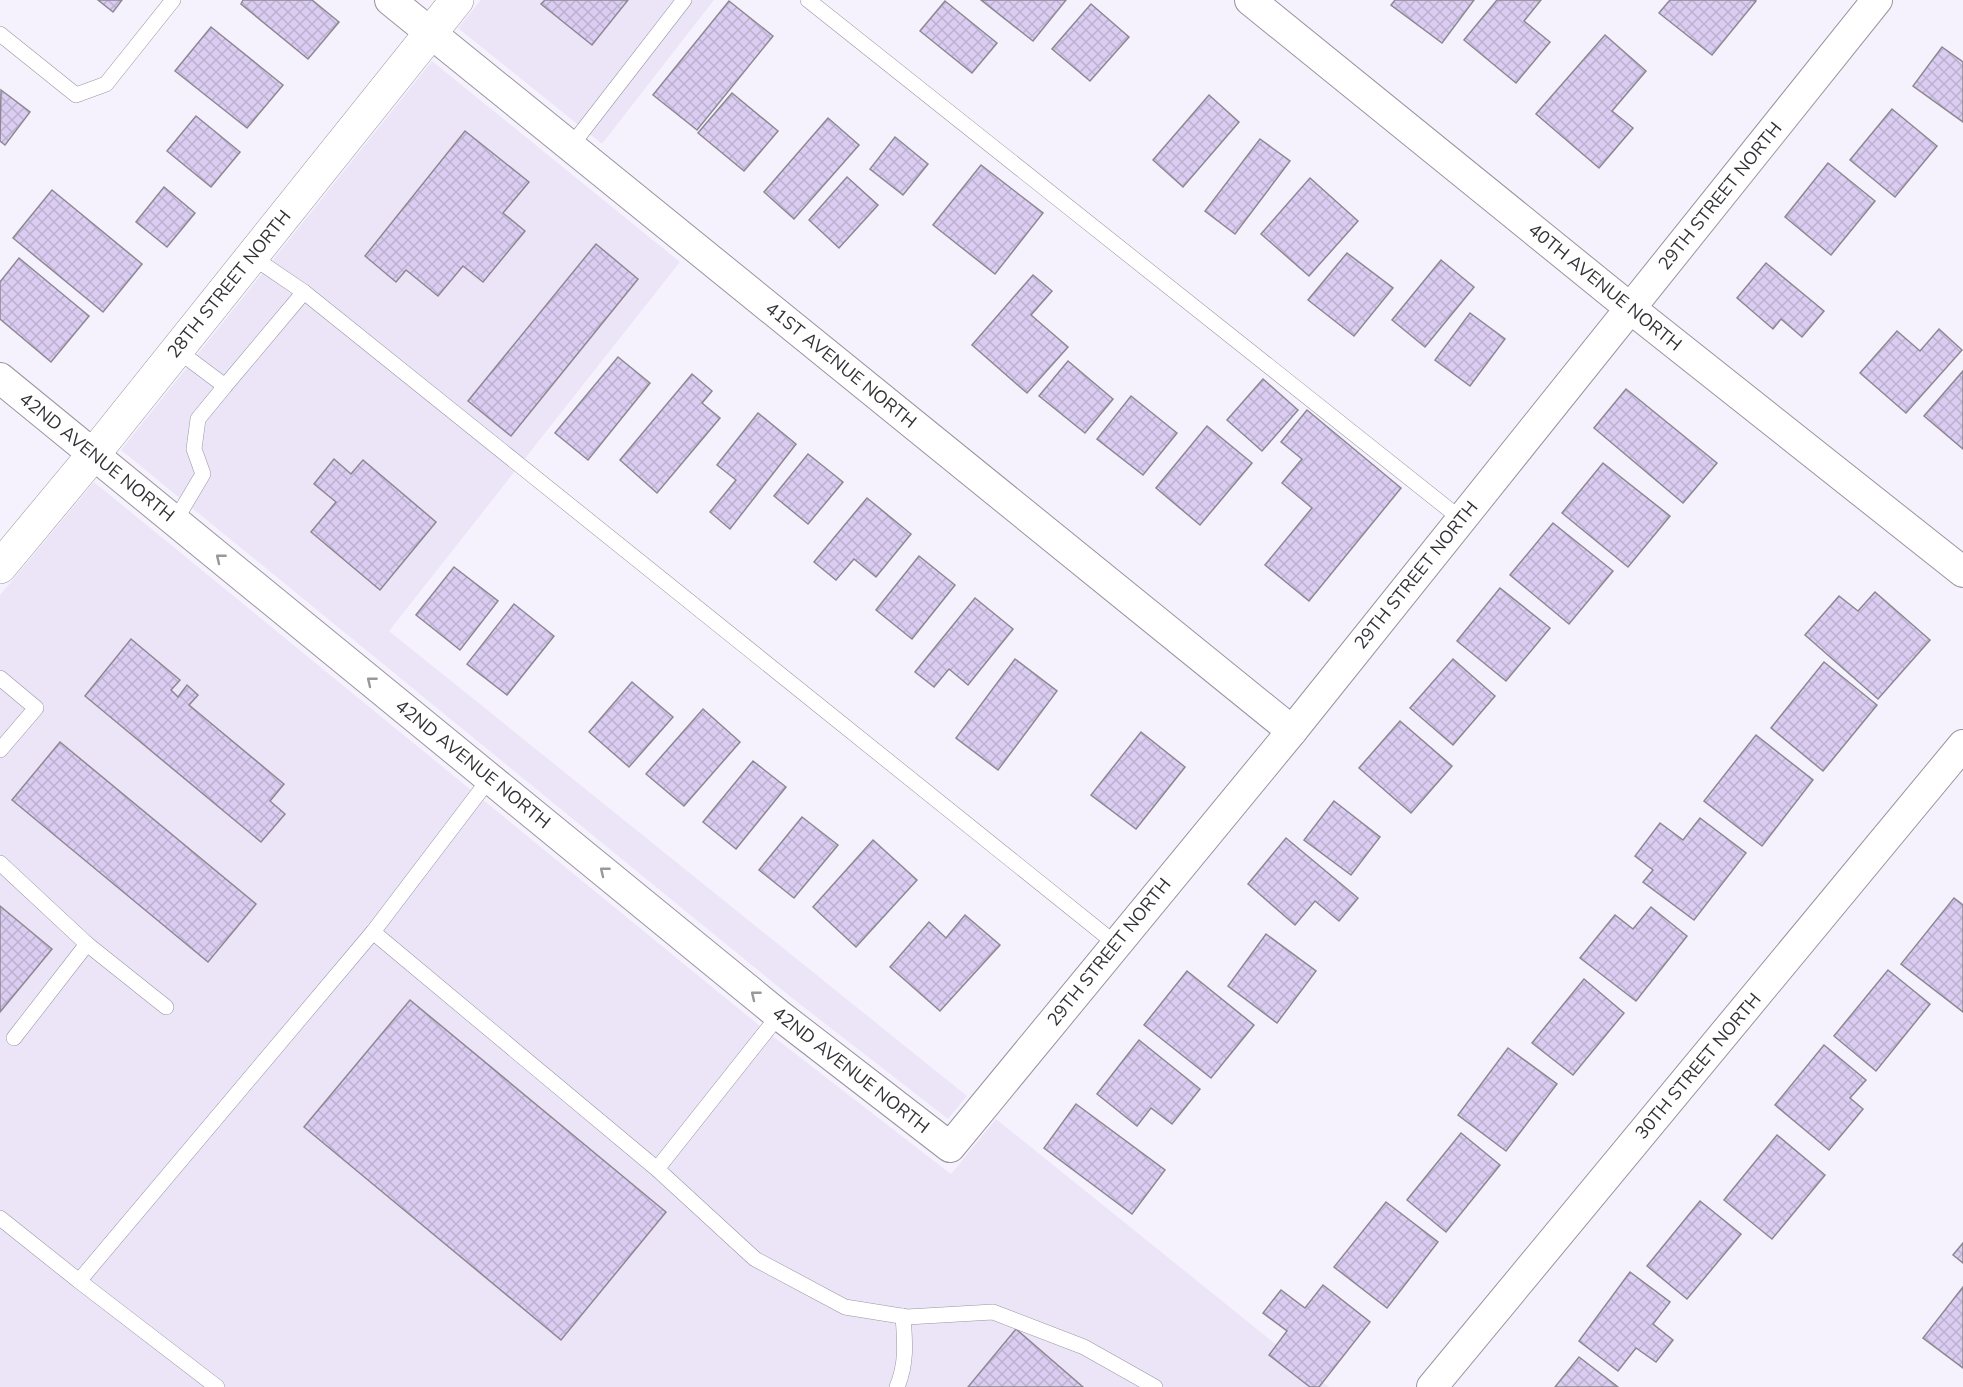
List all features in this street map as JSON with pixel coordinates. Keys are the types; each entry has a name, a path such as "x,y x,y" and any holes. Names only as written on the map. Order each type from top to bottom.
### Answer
{"street":[{"name":"41ST AVENUE NORTH","path":"390,0 1292,731"},
{"name":"28TH STREET NORTH","path":"0,567 93,455 457,0"},
{"name":"40TH AVENUE NORTH","path":"1250,0 1630,308 1963,572"},
{"name":"29TH STREET NORTH","path":"950,1147 1292,731 1877,0"},
{"name":"42ND AVENUE NORTH","path":"0,378 779,1015 950,1147"},
{"name":"30TH STREET NORTH","path":"1432,1387 1963,745"}],"lane":[{"path":"0,34 76,95 106,84 173,0"},
{"path":"571,146 684,0"},
{"path":"808,0 1461,519"},
{"path":"251,256 304,292 1116,945"},
{"path":"175,521 203,474 194,449 198,419 304,292"},
{"path":"177,350 225,386"},
{"path":"0,678 36,708 0,750"},
{"path":"79,1281 373,932 490,778"},
{"path":"0,863 87,944 166,1007"},
{"path":"373,932 657,1169 755,1259 845,1307 903,1317 993,1312 1084,1347 1155,1387"},
{"path":"14,1038 87,944"},
{"path":"657,1169 779,1015"},
{"path":"0,1218 217,1387"},
{"path":"897,1387 903,1371 906,1347 903,1317"}],"shaded area":[{"path":"481,0 714,0 602,144 458,28"},
{"path":"432,61 680,262 389,631 967,1096 948,1119 792,998 121,450"},
{"path":"94,482 766,1031 951,1174 996,1119 1329,1387 0,1387 0,595"}],"building":[{"path":"98,0 122,0 113,12"},
{"path":"243,0 312,0 339,22 308,59 241,4"},
{"path":"545,0 628,0 592,45 541,4"},
{"path":"981,0 1066,0 1033,41"},
{"path":"1395,0 1474,0 1442,43 1391,5"},
{"path":"1497,0 1541,0 1524,21 1550,42 1516,83 1464,40"},
{"path":"1670,0 1756,1 1712,55 1659,13"},
{"path":"729,1 773,36 697,130 653,95"},
{"path":"945,1 997,43 972,73 920,31"},
{"path":"1091,4 1129,37 1090,81 1052,49"},
{"path":"211,27 283,85 247,128 175,71"},
{"path":"1605,35 1646,71 1612,111 1633,128 1599,168 1536,114"},
{"path":"1942,47 1963,62 1963,122 1913,86"},
{"path":"1,90 30,112 5,145 0,141"},
{"path":"732,93 778,131 744,171 698,133"},
{"path":"1209,95 1239,122 1183,187 1153,160"},
{"path":"1892,109 1937,146 1895,197 1850,160"},
{"path":"196,116 240,152 211,187 167,151"},
{"path":"828,118 859,145 794,219 764,192"},
{"path":"465,131 529,182 503,213 525,231 483,282 463,266 438,296 406,270 396,282 365,256"},
{"path":"895,137 928,164 903,195 870,169"},
{"path":"1260,139 1290,161 1235,234 1205,211"},
{"path":"1828,163 1875,201 1831,255 1785,217"},
{"path":"981,165 1043,213 995,274 933,225"},
{"path":"847,177 878,205 839,248 809,220"},
{"path":"1310,178 1358,221 1309,276 1261,234"},
{"path":"164,187 195,213 167,247 136,222"},
{"path":"52,190 142,264 103,312 13,238"},
{"path":"596,244 638,279 511,436 468,401"},
{"path":"1347,253 1393,288 1354,336 1308,300"},
{"path":"19,258 89,316 51,362 0,319 0,282"},
{"path":"1441,260 1474,287 1425,347 1392,320"},
{"path":"1766,263 1824,311 1802,337 1781,319 1773,329 1737,298"},
{"path":"1033,275 1052,291 1031,315 1068,347 1027,393 972,345"},
{"path":"1470,313 1505,339 1470,386 1435,360"},
{"path":"1939,329 1962,350 1906,413 1860,373 1897,331 1920,351"},
{"path":"618,357 650,383 588,460 555,433"},
{"path":"1068,361 1113,399 1085,433 1039,396"},
{"path":"1963,371 1963,449 1924,416"},
{"path":"692,374 712,391 702,403 720,418 657,493 620,460"},
{"path":"1263,379 1298,410 1262,451 1227,420"},
{"path":"1626,389 1717,463 1683,503 1594,428"},
{"path":"1131,396 1177,433 1143,475 1097,439"},
{"path":"1307,410 1401,488 1309,601 1265,565 1312,508 1282,483 1302,459 1281,442"},
{"path":"758,413 796,444 730,529 710,512 736,480 717,465"},
{"path":"1207,426 1252,463 1200,525 1156,488"},
{"path":"808,454 843,482 808,524 774,496"},
{"path":"334,459 351,474 363,460 436,522 380,590 311,532 336,502 314,484"},
{"path":"1603,463 1670,516 1628,567 1562,513"},
{"path":"867,498 911,534 876,577 854,559 836,580 814,562"},
{"path":"1553,523 1613,571 1569,624 1510,575"},
{"path":"919,556 955,585 912,639 876,610"},
{"path":"454,567 498,601 460,650 416,615"},
{"path":"1500,588 1550,628 1506,681 1457,641"},
{"path":"1875,592 1930,640 1878,699 1805,635 1839,596 1858,611"},
{"path":"975,598 1013,629 968,685 949,669 934,687 915,672"},
{"path":"514,604 554,636 507,695 467,664"},
{"path":"131,639 180,680 171,690 178,697 187,685 198,695 189,705 284,784 270,801 285,814 261,842 85,696"},
{"path":"1015,659 1057,691 998,770 956,738"},
{"path":"1453,659 1495,696 1453,745 1410,708"},
{"path":"1824,662 1877,705 1823,771 1771,728"},
{"path":"632,682 673,717 629,767 589,732"},
{"path":"703,709 740,742 684,806 646,774"},
{"path":"1400,721 1452,766 1411,813 1359,768"},
{"path":"1141,732 1185,767 1136,829 1091,795"},
{"path":"1756,735 1813,780 1762,846 1704,801"},
{"path":"60,742 256,904 208,962 12,800"},
{"path":"753,761 786,787 736,849 703,822"},
{"path":"1334,801 1380,837 1351,875 1304,840"},
{"path":"802,817 838,845 794,898 759,870"},
{"path":"1700,818 1746,853 1694,920 1643,882 1653,870 1635,856 1660,823 1683,840"},
{"path":"1286,838 1358,898 1339,921 1315,901 1295,925 1248,884"},
{"path":"873,840 917,880 856,947 813,907"},
{"path":"1954,898 1963,905 1963,1012 1901,964"},
{"path":"0,906 52,949 0,1012"},
{"path":"1651,907 1687,936 1636,1001 1580,958 1615,915 1633,929"},
{"path":"965,915 1000,945 940,1011 890,967 929,922 946,938"},
{"path":"1266,934 1316,971 1277,1023 1228,986"},
{"path":"1888,970 1930,1004 1876,1071 1834,1036"},
{"path":"1187,971 1254,1025 1211,1078 1144,1025"},
{"path":"1584,979 1624,1013 1573,1075 1532,1043"},
{"path":"410,1000 666,1212 561,1340 304,1127"},
{"path":"1139,1040 1200,1089 1172,1124 1151,1108 1137,1126 1097,1094"},
{"path":"1824,1045 1866,1080 1850,1098 1863,1109 1829,1150 1775,1105"},
{"path":"1508,1048 1557,1084 1506,1151 1458,1115"},
{"path":"1076,1104 1165,1170 1132,1214 1044,1148"},
{"path":"1461,1133 1500,1165 1446,1232 1407,1200"},
{"path":"1777,1135 1825,1175 1772,1239 1724,1200"},
{"path":"1700,1201 1741,1234 1687,1299 1647,1266"},
{"path":"1386,1202 1438,1242 1387,1308 1334,1267"},
{"path":"1963,1243 1963,1263 1953,1255"},
{"path":"1630,1272 1670,1302 1653,1324 1673,1340 1656,1362 1636,1348 1618,1371 1579,1341"},
{"path":"1323,1285 1370,1322 1319,1387 1310,1387 1269,1355 1287,1331 1263,1313 1281,1290 1305,1308"},
{"path":"1963,1287 1963,1368 1923,1338"},
{"path":"1016,1329 1083,1387 968,1387"},
{"path":"1579,1357 1618,1387 1555,1387"}]}
